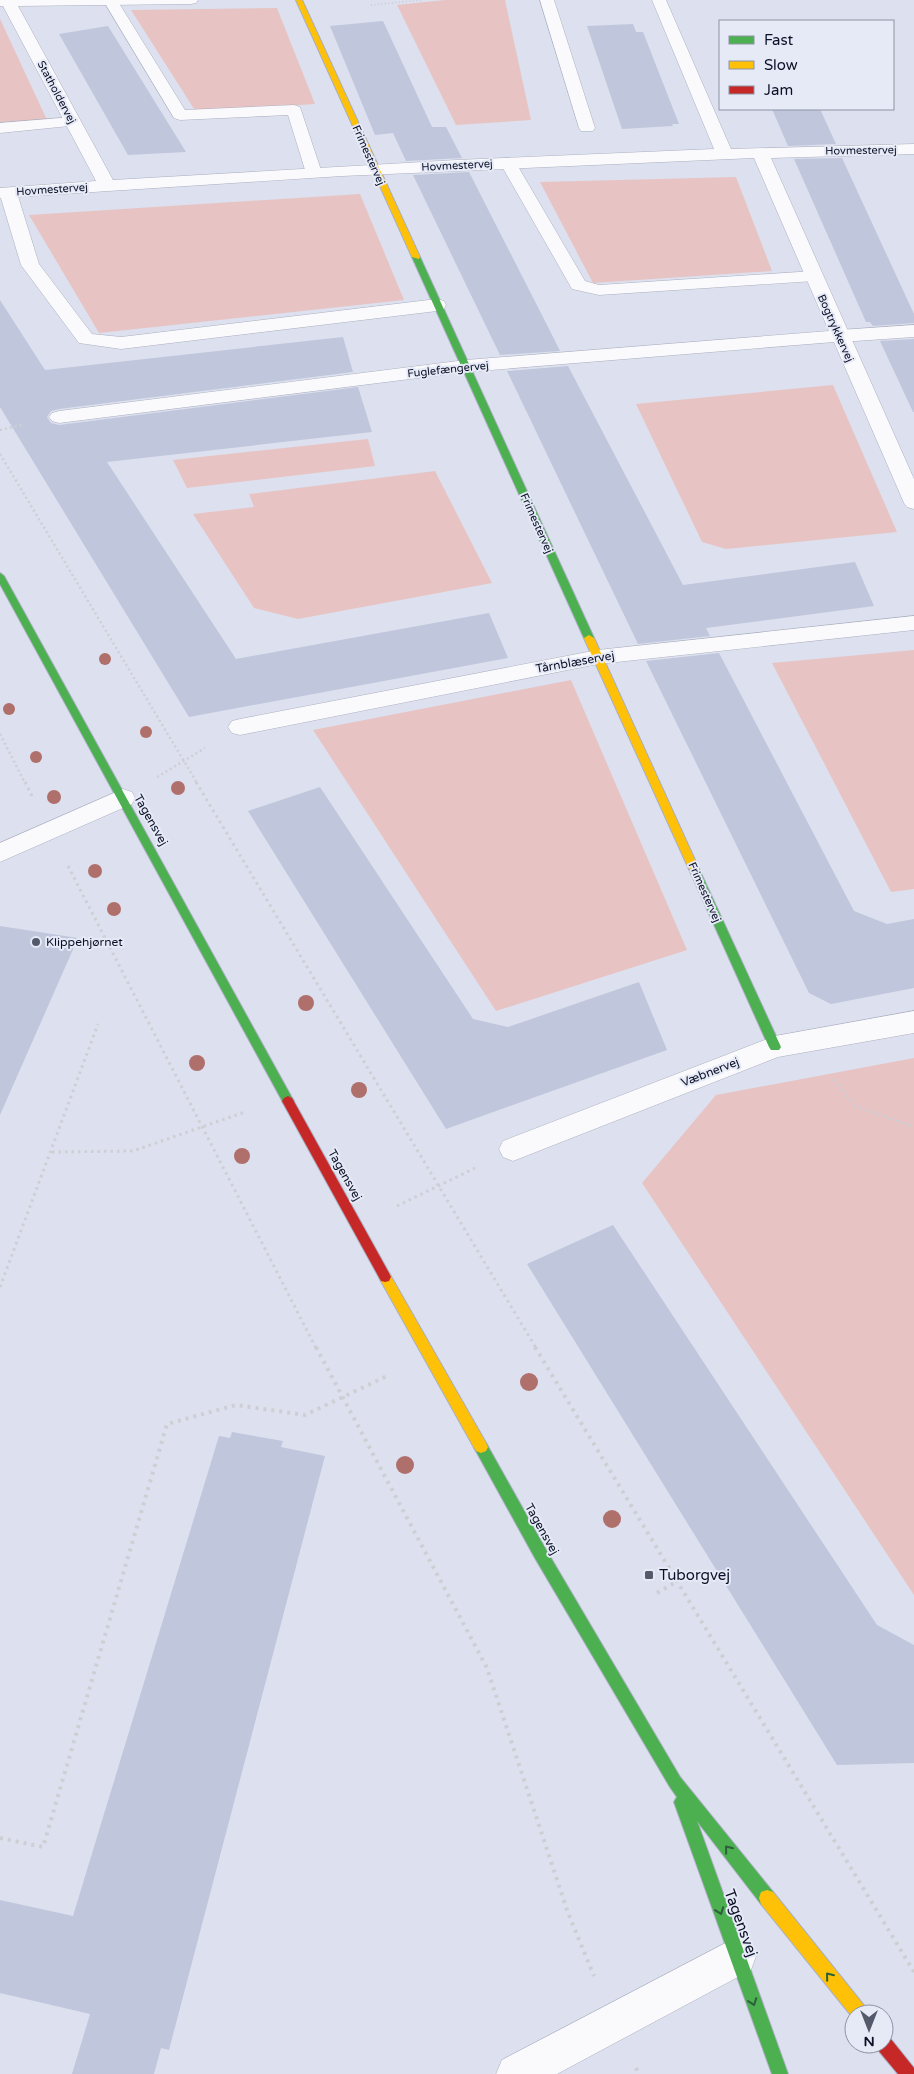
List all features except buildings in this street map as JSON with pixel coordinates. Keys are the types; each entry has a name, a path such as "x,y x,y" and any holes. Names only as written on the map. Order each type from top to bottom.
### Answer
{"street":[{"path":"5,1 191,0"},
{"name":"Frimestervej","path":"299,0 775,1046"},
{"path":"547,0 588,128"},
{"path":"659,0 724,153"},
{"name":"Statholdervej","path":"5,1 107,185"},
{"path":"110,1 180,115 294,110 314,173"},
{"path":"0,128 73,122"},
{"name":"Hovmestervej","path":"4,193 376,169 724,153 914,149"},
{"name":"Bogtrykkervej","path":"760,152 914,502"},
{"path":"508,163 578,285 600,290 814,276"},
{"path":"4,193 30,265 86,339 121,343 438,304"},
{"name":"Fuglefængervej","path":"59,417 466,366 914,331"},
{"name":"Tagensvej","path":"0,576 356,1225 540,1553 675,1782 852,2004"},
{"name":"Tårnblæservej","path":"240,727 598,657 914,623"},
{"path":"0,853 123,798"},
{"name":"Væbnervej","path":"513,1149 775,1046 914,1022"},
{"name":"Tagensvej","path":"675,1782 780,2074"},
{"path":"516,2074 737,1956"},
{"path":"892,2054 908,2074"}],"path":[{"path":"371,5 422,0"},
{"path":"0,454 438,1186 914,1972"},
{"path":"0,734 342,1398 487,1668 568,1912 613,2022 639,2074"},
{"path":"0,1287 52,1152 98,1024"},
{"path":"803,1042 855,1106 914,1127"},
{"path":"52,1152 133,1151 286,1098"},
{"path":"356,1225 513,1149"},
{"path":"0,1838 43,1847 167,1424 236,1404 305,1415 430,1356"},
{"path":"657,1593 678,1581"}],"shaded area":[{"path":"445,0 505,0 531,120 456,125 397,5"},
{"path":"277,8 315,104 196,112 131,10"},
{"path":"0,19 47,120 0,122"},
{"path":"736,177 772,271 593,283 540,182"},
{"path":"360,194 404,300 99,333 29,215"},
{"path":"833,385 897,532 726,549 702,542 636,404"},
{"path":"368,439 375,466 187,488 173,460"},
{"path":"435,471 492,583 298,619 254,608 193,514 254,507 249,494"},
{"path":"914,650 914,889 891,892 772,663"},
{"path":"571,680 687,950 496,1011 313,730"},
{"path":"914,1058 914,1595 642,1183 716,1095"}],"traffic: fast":[{"path":"416,257 589,638"},
{"path":"0,576 288,1101"},
{"path":"694,869 775,1047"},
{"path":"481,1447 540,1553 675,1782 767,1898"},
{"path":"682,1802 780,2074"}],"traffic: slow":[{"path":"299,0 416,257"},
{"path":"589,638 694,869"},
{"path":"385,1277 481,1447"},
{"path":"767,1898 852,2004"}],"traffic: jam":[{"path":"288,1101 385,1277"},
{"path":"892,2054 908,2074"}],"place":[{"name":"Klippehjørnet","path":"36,942"},
{"name":"Tuborgvej","path":"649,1575"}]}
